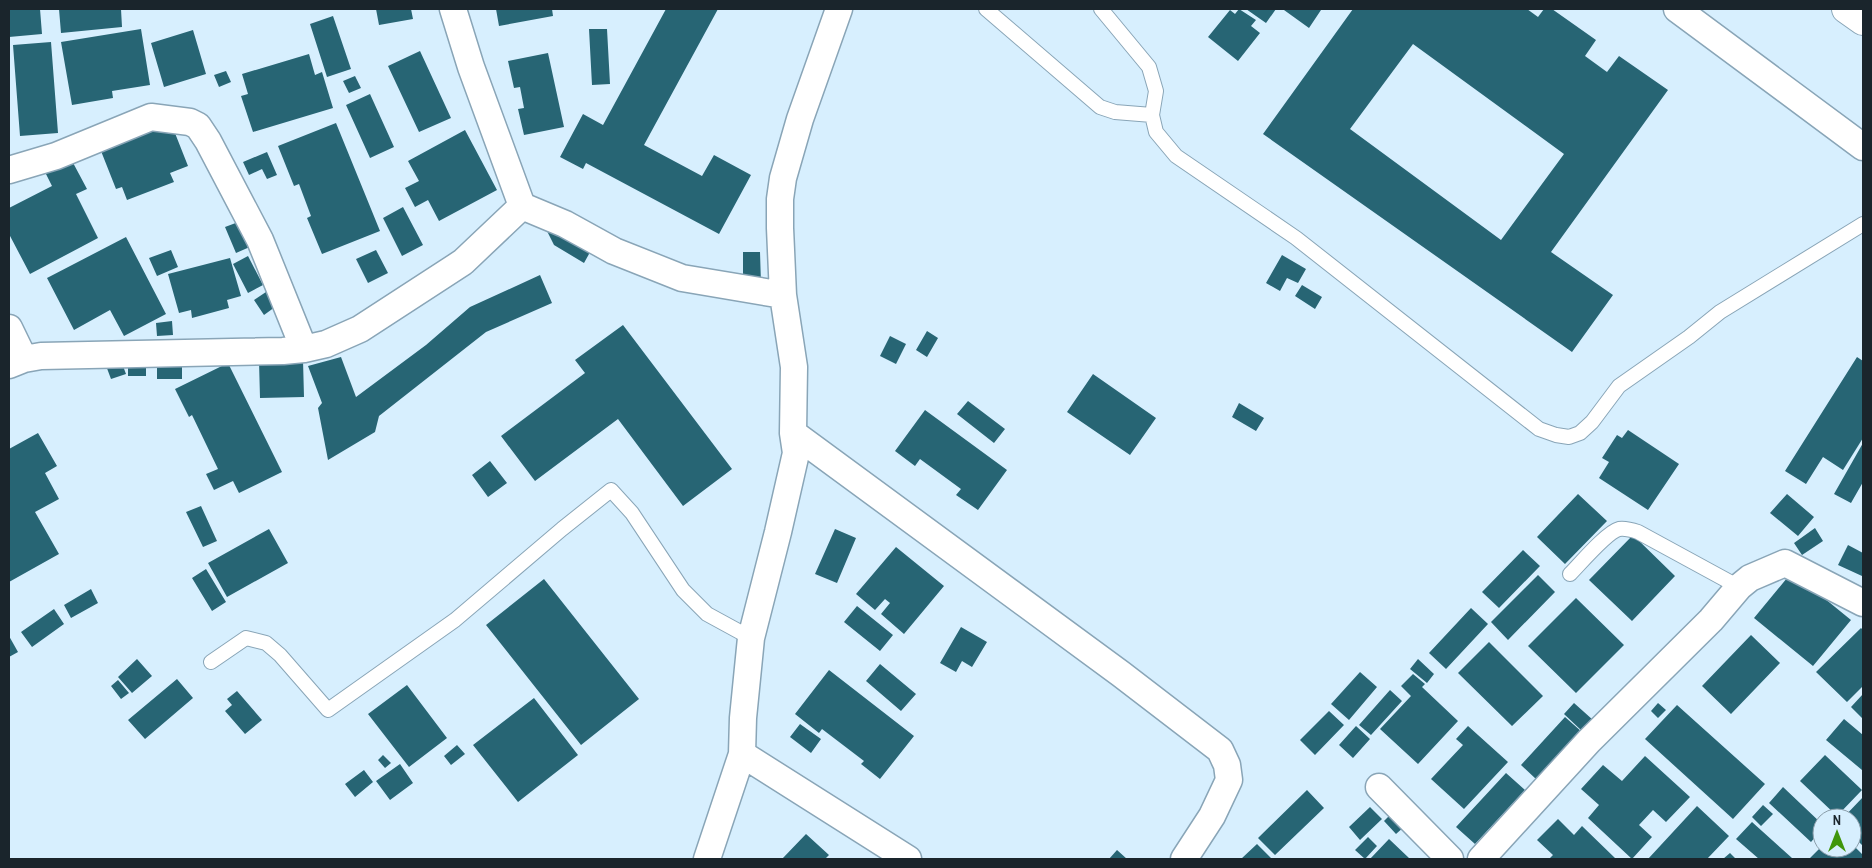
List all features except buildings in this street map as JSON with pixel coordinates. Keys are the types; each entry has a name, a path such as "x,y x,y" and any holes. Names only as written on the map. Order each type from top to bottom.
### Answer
{"main road":[{"path":"1846,9 1863,21"}],"street":[{"path":"453,9 471,68 522,206 565,224 614,251 682,278 783,295"},
{"path":"707,859 742,754 751,638 796,453 793,433 794,367 783,295 780,198 783,178 800,119 840,9"},
{"path":"1677,9 1863,147"},
{"path":"9,170 56,156 151,117 180,120 198,126 208,141 260,240 304,349"},
{"path":"9,328 16,362 51,356 304,349 326,344 360,329 463,262 522,206"},
{"path":"793,433 1121,674 1220,750 1227,765 1229,780 1212,816 1184,859"},
{"path":"1482,859 1589,741 1711,620 1750,578 1785,563 1863,603"},
{"path":"742,754 908,859"},
{"path":"1379,787 1450,859"}],"lane":[{"path":"986,9 1100,108 1115,112 1152,116"},
{"path":"1101,9 1149,68 1156,92 1152,116 1156,132 1176,156 1296,238 1540,429 1556,435 1569,437 1580,433 1592,422 1619,386 1689,337 1720,312 1863,224"},
{"path":"211,662 246,638 266,643 280,655 328,710 455,620 611,490 632,513 683,590 707,614 751,638"},
{"path":"1570,574 1608,536 1617,530 1626,528 1638,532 1739,588"}]}
